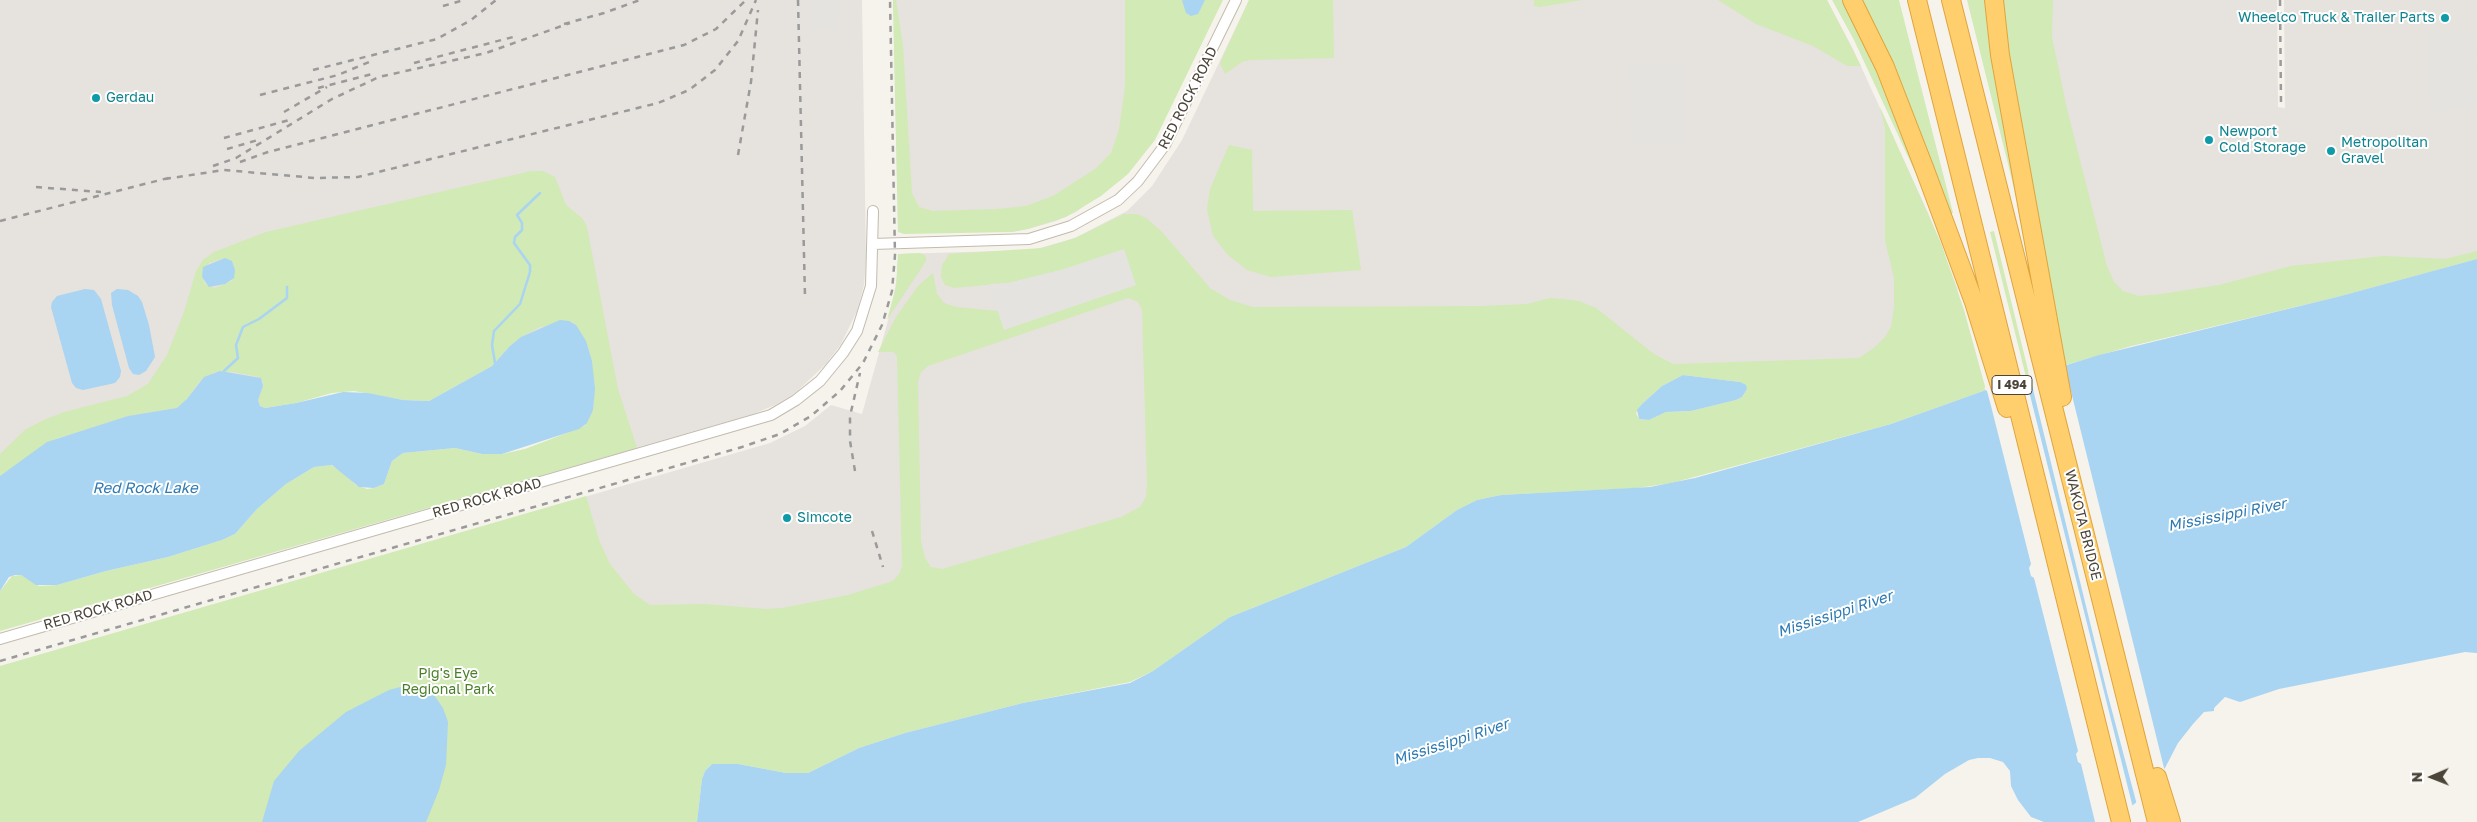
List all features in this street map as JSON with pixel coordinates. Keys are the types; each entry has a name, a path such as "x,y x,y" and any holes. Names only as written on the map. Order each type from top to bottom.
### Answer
{"highway":[{"path":"1852,0 1885,67 1952,241 2050,535"},
{"path":"1911,0 1936,77"},
{"name":"I 494","path":"1917,0 2121,822"},
{"name":"WAKOTA BRIDGE","path":"1951,0 2157,822"},
{"path":"1994,0 2000,56 2083,524"},
{"path":"2113,646 2171,822"},
{"path":"2080,656 2109,822"}],"street":[{"name":"RED ROCK ROAD","path":"873,244 1029,239 1071,226 1118,200 1138,181 1165,145 1236,0"},
{"name":"RED ROCK ROAD","path":"0,639 771,415 812,388 832,367 851,341 863,316 870,292 873,211"}],"shaded area":[{"path":"0,0 862,0 866,259 864,285 857,311 841,344 826,364 795,393 775,405 753,414 580,464 579,429 509,347 492,366 59,437 0,476"},
{"path":"812,0 838,0 839,28 812,29"},
{"path":"893,0 1130,0 1123,178 1076,212 1056,221 1028,229 1012,232 898,232"},
{"path":"1249,0 1827,0 1853,49 1929,215 1958,290 1859,364 1661,368 589,680 581,498 770,443 805,426 831,405 862,414 892,306 897,277 898,254 1033,250 1075,238 1127,211 1152,186 1182,140"},
{"path":"2015,0 2277,0 2278,107 2285,108 2284,0 2477,0 2477,259 2341,296 2131,346 2065,365"},
{"path":"2429,33 2476,33 2477,108 2430,111"},
{"path":"1630,62 1684,62 1685,142 1631,143"},
{"path":"1124,249 1136,285 1004,330 989,284 1008,283 1061,270"}],"green space":[{"path":"893,0 896,0 903,46 912,193 919,207 933,211 1026,206 1053,196 1095,169 1111,153 1119,129 1125,87 1125,0 1223,0 1155,140 1128,174 1101,196 1066,217 1028,229 1012,232 904,234 898,232"},
{"path":"1249,0 1333,0 1334,58 1250,60 1242,62 1225,74 1220,63"},
{"path":"1534,0 1582,0 1540,7 1534,6"},
{"path":"1718,0 1827,0 1861,66 1847,66 1813,46 1756,24"},
{"path":"1832,0 1844,0 1879,72 1929,202 1854,40"},
{"path":"1859,0 1899,0 1953,213 1948,215"},
{"path":"1967,0 1989,0 2020,215 2010,172"},
{"path":"2000,0 2053,0 2052,37 2067,109 2107,266 2114,282 2123,291 2139,296 2161,294 2219,285 2291,266 2383,256 2445,259 2477,251 2477,259 2341,296 2131,346 2065,365 2007,62"},
{"name":"Pig's Eye Regional Park","path":"1880,107 1941,243 1964,310 1986,390 1891,424 1672,483 1637,488 1501,495 1477,500 1457,510 1406,547 1230,617 1153,671 1130,682 1023,703 905,733 859,748 808,773 786,773 738,764 712,764 705,771 702,779 697,822 0,822 0,666 586,496 599,540 610,564 634,594 650,605 705,604 766,609 782,608 848,595 893,581 900,573 902,565 897,356 893,352 878,352 896,317 918,286 933,273 937,294 944,303 956,307 998,311 1004,329 1136,285 1061,270 1008,283 954,288 945,285 941,277 942,265 949,254 1042,248 1075,238 1124,214 1137,214 1146,218 1162,232 1210,288 1230,300 1253,307 1482,306 1527,304 1550,298 1562,299 1579,301 1596,308 1654,354 1673,364 1859,358 1885,337 1891,327 1894,307 1894,278 1885,240 1885,128","holes":["1128,298 1138,302 1142,310 1147,483 1146,497 1140,507 1121,517 942,569 931,567 925,558 921,541 918,382 921,372 928,366","1683,375 1740,382 1747,389 1742,397 1736,400 1691,411 1666,412 1649,420 1639,419 1636,413 1642,404 1662,386"]},
{"path":"1229,145 1252,150 1253,211 1352,210 1361,270 1271,277 1247,270 1228,255 1213,236 1207,209 1210,189"},
{"path":"531,171 543,171 555,177 566,205 583,219 587,227 618,389 637,448 0,631 0,591 12,576 21,575 39,586 57,585 106,571 168,557 222,540 235,534 257,509 286,484 314,467 331,465 341,471 356,485 367,489 374,488 384,484 392,461 403,453 455,448 482,454 502,454 525,449 585,426 593,410 592,361 586,341 573,322 540,327 521,337 492,366 429,401 403,400 354,391 332,393 296,403 265,408 260,406 258,400 263,386 263,382 259,377 233,372 215,372 200,381 187,399 177,408 128,416 53,440 0,476 0,454 26,429 64,412 127,396 148,384 167,355 184,312 196,271 203,260 214,252 266,232","holes":["225,258 232,261 234,266 232,281 215,288 205,284 202,277 209,263"]},
{"path":"1994,231 2028,370 2029,376 2026,377 1990,232"},
{"path":"920,253 926,256 926,261 887,320 896,287 898,254"}],"water":[{"path":"1182,0 1205,0 1198,14 1191,16 1186,13"},
{"path":"225,258 232,261 235,270 234,278 225,284 209,287 202,277 203,267"},
{"name":"Mississippi River","path":"2477,259 2477,653 2465,652 2279,689 2240,702 2225,697 2214,708 2214,711 2204,712 2193,724 2178,743 2165,768 2142,798 2111,822 2044,822 2031,817 2018,800 2011,786 2010,771 2003,762 1990,758 1978,758 1969,760 1945,774 1915,798 1858,822 697,822 702,779 705,771 712,764 738,764 786,773 808,773 859,748 905,733 1023,703 1130,683 1153,671 1230,617 1406,547 1457,510 1477,500 1501,495 1650,487 1695,478 1891,424 1986,390 2099,355 2341,296"},
{"path":"85,289 94,290 101,299 121,371 120,377 115,383 83,390 76,388 72,383 51,307 52,302 57,296"},
{"path":"117,289 128,290 138,296 142,302 149,325 155,357 146,371 139,375 133,374 129,368 112,305 111,293"},
{"name":"Red Rock Lake","path":"560,320 569,321 576,325 586,341 592,361 595,389 593,410 587,423 579,429 502,454 482,454 455,448 403,453 392,461 384,484 374,488 359,487 332,465 314,467 286,484 257,509 235,534 222,540 168,557 106,571 57,585 36,585 21,575 15,575 9,577 0,591 0,476 47,442 128,416 177,408 187,399 204,377 220,371 261,378 263,386 258,400 260,406 265,408 343,392 368,393 403,400 429,401 492,366 521,337"},
{"path":"1683,375 1740,382 1746,385 1747,389 1742,397 1736,400 1691,411 1666,412 1649,420 1639,419 1637,410 1642,404 1662,386"},
{"path":"408,685 421,686 434,695 443,708 448,722 446,765 439,790 426,822 262,822 274,781 299,751 346,712 389,690"}],"pier":[{"path":"2064,363 2165,772 2144,800 2137,805 2028,374"},
{"path":"2025,375 2133,808 2115,822 2095,822 2081,764 2078,762 2076,754 2078,751 2034,578 2031,576 2029,568 2031,564 1991,406 1987,391 1984,388"}],"waterway":[{"path":"495,363 492,345 494,331 520,304 530,272 530,265 514,243 515,237 522,230 522,223 517,215 540,193"},
{"path":"224,371 238,358 236,345 243,327 259,319 287,298 287,287"}],"railway":[{"path":"443,6 464,0"},
{"path":"313,70 437,39 471,20 496,0"},
{"path":"564,24 604,13 640,0"},
{"path":"240,162 268,152 684,45 716,29 746,0"},
{"path":"165,179 224,170 315,178 358,177 658,103 689,90 715,70 738,41 756,0"},
{"path":"798,0 805,297"},
{"path":"0,661 742,447 780,434 811,416 840,391 863,363 882,325 892,291 895,255 890,0"},
{"path":"2280,0 2281,103"},
{"path":"738,155 751,82 758,10"},
{"path":"213,166 236,158 332,99 379,77 486,53 570,23"},
{"path":"414,63 513,37"},
{"path":"260,95 338,75 369,62"},
{"path":"318,88 376,73"},
{"path":"284,112 327,87"},
{"path":"224,138 293,119"},
{"path":"227,149 258,140"},
{"path":"0,221 172,177"},
{"path":"36,187 101,192"},
{"path":"855,471 850,441 850,416 860,373"},
{"path":"872,531 883,567"}],"place":[{"name":"Wheelco Truck & Trailer Parts","path":"2445,18"},
{"name":"Gerdau","path":"96,98"},
{"name":"Newport Cold Storage","path":"2209,140"},
{"name":"Metropolitan Gravel","path":"2331,151"},
{"name":"Simcote","path":"787,518"}]}
